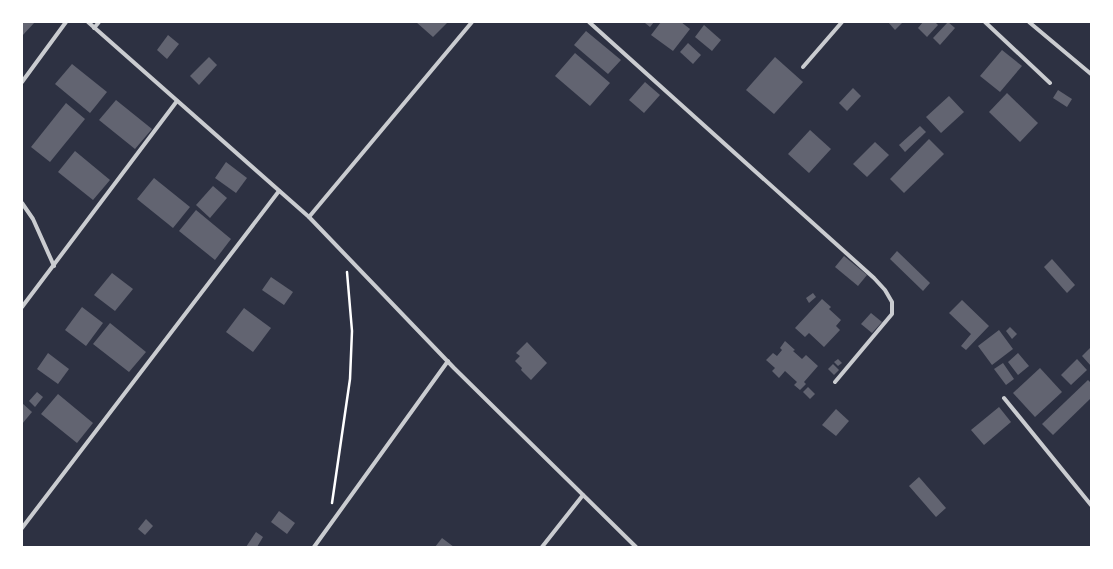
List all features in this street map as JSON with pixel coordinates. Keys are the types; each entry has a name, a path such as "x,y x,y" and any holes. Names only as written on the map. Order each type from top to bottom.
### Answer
{"street":[{"path":"22,82 66,22"},
{"path":"88,22 308,217 448,362 636,547"},
{"path":"94,28 99,22"},
{"path":"308,217 472,22"},
{"path":"803,67 842,22"},
{"path":"985,22 1050,83"},
{"path":"1029,22 1091,74"},
{"path":"591,23 863,268 885,290 892,302 892,314 835,382"},
{"path":"22,307 177,101"},
{"path":"22,528 279,191"},
{"path":"22,203 33,219 54,266"},
{"path":"314,547 448,362"},
{"path":"1004,398 1091,505"},
{"path":"542,547 583,495"}],"path":[{"path":"332,504 350,379 352,331 345,255"}],"building":[{"path":"22,22 35,22 22,36"},
{"path":"416,22 448,22 433,37"},
{"path":"654,22 650,27 645,23"},
{"path":"661,22 681,22 690,29 673,51 651,35"},
{"path":"888,22 903,22 895,30"},
{"path":"923,22 935,22 938,25 927,37 918,28"},
{"path":"948,22 955,28 940,45 933,38"},
{"path":"704,25 721,40 712,51 695,37"},
{"path":"586,31 621,60 608,74 574,45"},
{"path":"168,35 179,44 167,59 157,50"},
{"path":"688,43 701,55 693,64 680,52"},
{"path":"1002,50 1022,66 1000,92 980,76"},
{"path":"575,53 610,83 590,106 555,76"},
{"path":"209,57 217,65 199,85 190,76"},
{"path":"775,57 803,82 774,114 746,90"},
{"path":"72,64 107,92 90,113 55,84"},
{"path":"645,82 660,95 644,113 629,100"},
{"path":"853,88 861,96 847,111 839,103"},
{"path":"1058,90 1072,99 1067,107 1053,98"},
{"path":"1007,93 1038,123 1020,142 989,112"},
{"path":"949,96 964,112 941,133 926,117"},
{"path":"116,100 152,129 135,149 99,120"},
{"path":"66,103 85,119 50,162 31,147"},
{"path":"920,126 926,132 905,152 899,145"},
{"path":"810,130 831,149 809,173 788,154"},
{"path":"929,139 944,154 904,193 890,179"},
{"path":"875,142 889,155 867,177 853,164"},
{"path":"75,151 110,180 93,200 58,172"},
{"path":"226,162 247,178 236,193 215,178"},
{"path":"154,178 190,207 173,228 137,199"},
{"path":"213,186 227,198 210,218 196,205"},
{"path":"196,210 231,239 215,260 179,231"},
{"path":"897,251 930,283 923,291 890,259"},
{"path":"844,256 867,275 858,286 835,267"},
{"path":"1052,259 1075,285 1067,293 1044,267"},
{"path":"112,273 133,289 115,311 94,295"},
{"path":"271,277 293,292 284,305 262,290"},
{"path":"813,293 816,297 809,303 806,298"},
{"path":"822,299 831,307 829,309 841,320 836,326 840,330 824,347 809,333 805,337 795,328"},
{"path":"962,300 989,326 966,350 961,346 971,334 949,313"},
{"path":"82,307 103,323 86,346 65,330"},
{"path":"244,308 271,328 253,352 226,332"},
{"path":"871,313 882,322 872,333 861,324"},
{"path":"110,323 146,352 129,372 93,344"},
{"path":"1010,327 1017,334 1012,339 1006,331"},
{"path":"999,330 1013,349 992,365 978,346"},
{"path":"785,341 802,359 806,355 818,366 804,382 806,384 800,390 794,385 797,382 785,371 779,378 772,371 775,368 766,360 773,353 777,356 782,350 780,348"},
{"path":"527,342 547,363 531,380 521,370 522,368 515,361 520,356 516,353"},
{"path":"1091,347 1091,366 1082,356"},
{"path":"48,353 69,369 58,384 37,369"},
{"path":"1018,353 1029,366 1018,375 1008,362"},
{"path":"838,359 842,363 838,366 834,362"},
{"path":"1077,359 1087,370 1071,385 1061,375"},
{"path":"1003,363 1014,379 1006,385 994,369"},
{"path":"833,364 839,370 834,375 828,369"},
{"path":"1040,368 1062,392 1035,417 1013,393"},
{"path":"1088,380 1091,383 1091,398 1053,435 1042,424"},
{"path":"808,387 815,394 810,399 803,392"},
{"path":"37,392 43,397 35,407 29,401"},
{"path":"58,394 93,423 77,443 41,414"},
{"path":"22,403 32,412 22,424"},
{"path":"999,407 1011,422 984,445 971,430"},
{"path":"836,409 849,421 836,436 822,425"},
{"path":"919,477 946,508 936,517 909,486"},
{"path":"279,511 295,523 287,534 271,522"},
{"path":"146,519 153,526 145,535 138,529"},
{"path":"256,532 263,537 257,547 246,547"},
{"path":"442,538 454,547 435,547"}]}
